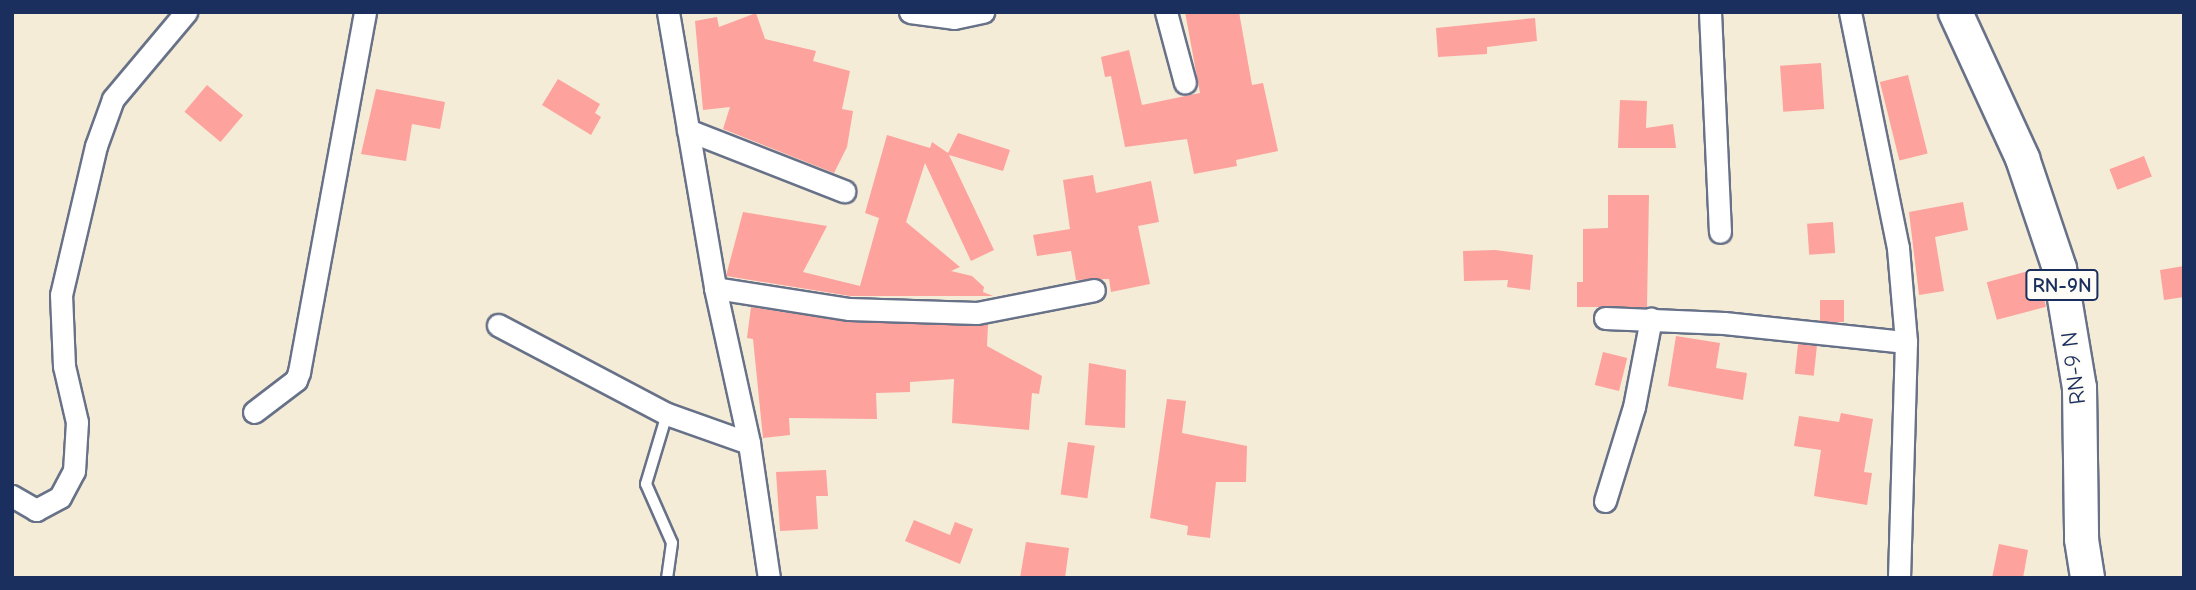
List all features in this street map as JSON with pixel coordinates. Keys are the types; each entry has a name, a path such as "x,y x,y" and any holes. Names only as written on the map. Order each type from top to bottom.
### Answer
{"main road":[{"name":"RN-9 N","path":"1955,12 2022,158 2059,268 2079,387 2081,539 2087,578"}],"street":[{"path":"12,496 36,510 60,498 74,471 77,422 64,366 61,295 96,146 113,99 186,12"},
{"path":"254,412 296,380 299,372 365,12"},
{"path":"668,12 715,288 749,443 769,578"},
{"path":"910,12 954,18 983,12"},
{"path":"1166,12 1185,83"},
{"path":"1710,12 1720,232"},
{"path":"1850,12 1898,248 1906,342 1899,578"},
{"path":"688,130 844,191"},
{"path":"715,288 849,309 977,313 1094,290"},
{"path":"1605,318 1651,319 1906,342"},
{"path":"1605,501 1634,407 1651,319"},
{"path":"498,325 667,414 749,443"}],"lane":[{"path":"667,414 646,484 672,543 667,578"}],"building":[{"path":"1185,12 1239,12 1252,85 1263,83 1278,151 1236,160 1237,166 1194,174 1187,139 1125,147 1111,76 1105,77 1101,57 1129,50 1142,105 1200,93"},
{"path":"756,13 765,39 816,51 813,61 850,71 842,109 853,111 847,147 834,173 723,129 730,107 703,110 695,21 717,17 719,27"},
{"path":"1535,18 1537,41 1487,47 1487,54 1438,57 1436,28"},
{"path":"1821,63 1824,109 1783,112 1780,66"},
{"path":"1908,75 1928,154 1899,161 1880,82"},
{"path":"558,79 600,104 595,113 601,117 591,135 542,105"},
{"path":"207,85 243,115 221,142 185,112"},
{"path":"376,89 445,102 440,129 412,124 406,161 361,154"},
{"path":"1620,100 1647,101 1646,128 1673,124 1676,148 1618,148"},
{"path":"958,133 1010,150 1003,171 949,155 994,250 971,261 925,163 906,222 960,267 951,271 972,276 984,287 983,292 993,296 850,296 726,276 743,212 827,226 803,272 860,286 879,218 865,213 887,135 930,148 932,142 948,153"},
{"path":"2144,156 2152,177 2117,190 2109,169"},
{"path":"1093,175 1096,193 1151,181 1159,222 1138,226 1150,284 1111,292 1109,279 1076,280 1071,251 1037,256 1033,235 1070,229 1063,180"},
{"path":"1608,195 1649,195 1647,307 1577,307 1577,282 1583,282 1583,229 1608,228"},
{"path":"1963,202 1968,230 1935,237 1944,291 1919,295 1909,212"},
{"path":"1833,222 1835,253 1809,255 1807,224"},
{"path":"1495,250 1533,255 1530,290 1507,287 1508,280 1464,281 1463,251"},
{"path":"2184,266 2184,297 2164,300 2160,270"},
{"path":"2036,269 2046,307 1997,320 1987,282"},
{"path":"1820,300 1844,300 1844,322 1820,322"},
{"path":"751,307 849,322 988,324 987,346 1042,376 1039,394 1032,393 1029,430 952,423 954,379 910,382 910,392 876,393 877,419 789,418 790,435 763,438 753,339 747,338"},
{"path":"1676,336 1720,343 1716,368 1747,373 1743,400 1668,386"},
{"path":"1798,344 1817,346 1814,376 1795,374"},
{"path":"1603,352 1627,358 1619,391 1595,385"},
{"path":"1089,363 1126,370 1125,428 1085,425"},
{"path":"1167,399 1186,401 1182,433 1247,446 1246,482 1216,482 1210,538 1187,535 1188,526 1150,518"},
{"path":"1841,413 1873,419 1864,472 1872,473 1867,505 1814,496 1821,450 1794,446 1799,416 1839,422"},
{"path":"1068,442 1095,446 1087,498 1061,494"},
{"path":"826,470 828,496 816,496 818,529 780,531 776,472"},
{"path":"914,520 950,535 955,522 973,529 960,564 905,541"},
{"path":"1026,542 1069,548 1065,578 1020,578"},
{"path":"1999,544 2028,550 2023,578 1992,578"}]}
